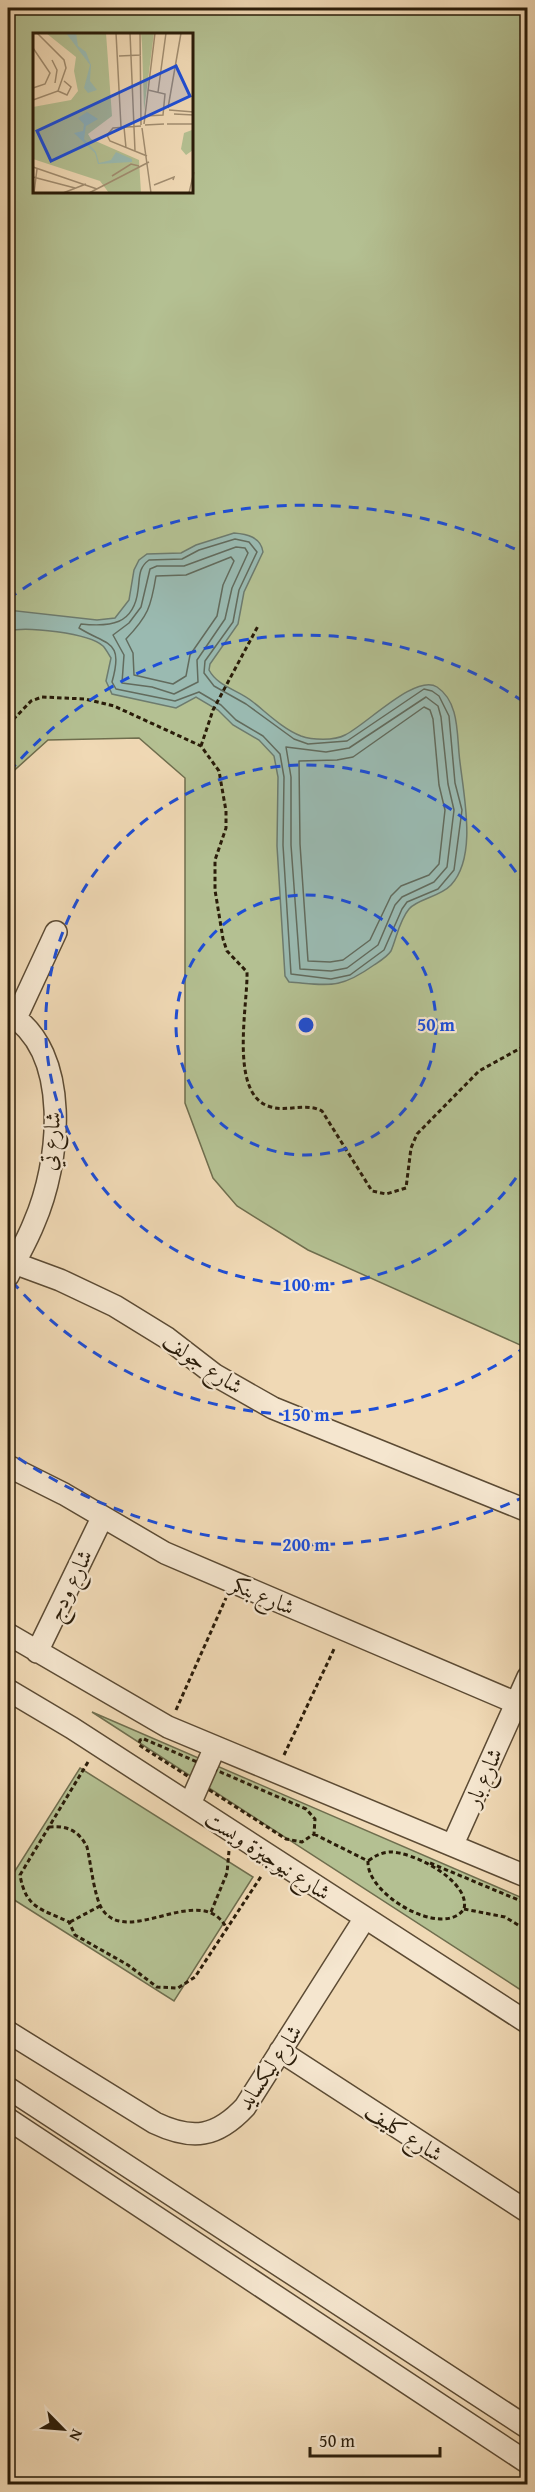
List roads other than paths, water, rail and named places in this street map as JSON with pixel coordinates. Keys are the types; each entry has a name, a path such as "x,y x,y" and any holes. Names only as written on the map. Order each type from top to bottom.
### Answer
{"street":[{"path":"12,1016 56,932"},
{"name":"شارع تي","path":"11,1270 35,1222 46,1184 55,1115 53,1079 39,1045 12,1016"},
{"name":"شارع جولف","path":"11,1270 60,1280 115,1306 167,1338 215,1375 273,1408 528,1511"},
{"name":"شارع بنكر","path":"8,1466 64,1494 165,1553 522,1706"},
{"name":"شارع ودج","path":"37,1652 102,1518"},
{"path":"8,1634 168,1727 208,1765 275,1773 453,1844 528,1877"},
{"name":"شارع بار","path":"453,1844 522,1706 528,1677"},
{"name":"شارع نيوجيزة ويست","path":"10,1696 98,1745 528,2023"},
{"path":"190,1804 208,1765"},
{"name":"شارع ليكسايد","path":"8,2032 173,2132 194,2135 214,2131 231,2121 245,2106 365,1918"},
{"name":"شارع كليف","path":"280,2052 528,2212"},
{"path":"8,2088 528,2428"},
{"path":"8,2119 528,2463"}],"water":[{"path":"234,533 248,535 256,540 263,552 244,592 238,624 210,664 209,670 223,684 247,698 288,729 311,738 329,739 345,735 404,693 417,687 428,685 437,687 444,693 453,708 467,821 467,840 460,872 446,889 409,909 388,955 352,979 342,982 324,985 289,982 285,976 277,846 278,777 274,756 259,740 233,725 218,710 196,697 176,708 112,694 106,681 111,658 103,646 96,641 57,632 28,629 8,631 8,610 97,620 115,618 129,600 134,570 139,560 147,554 181,553 196,545"}]}
